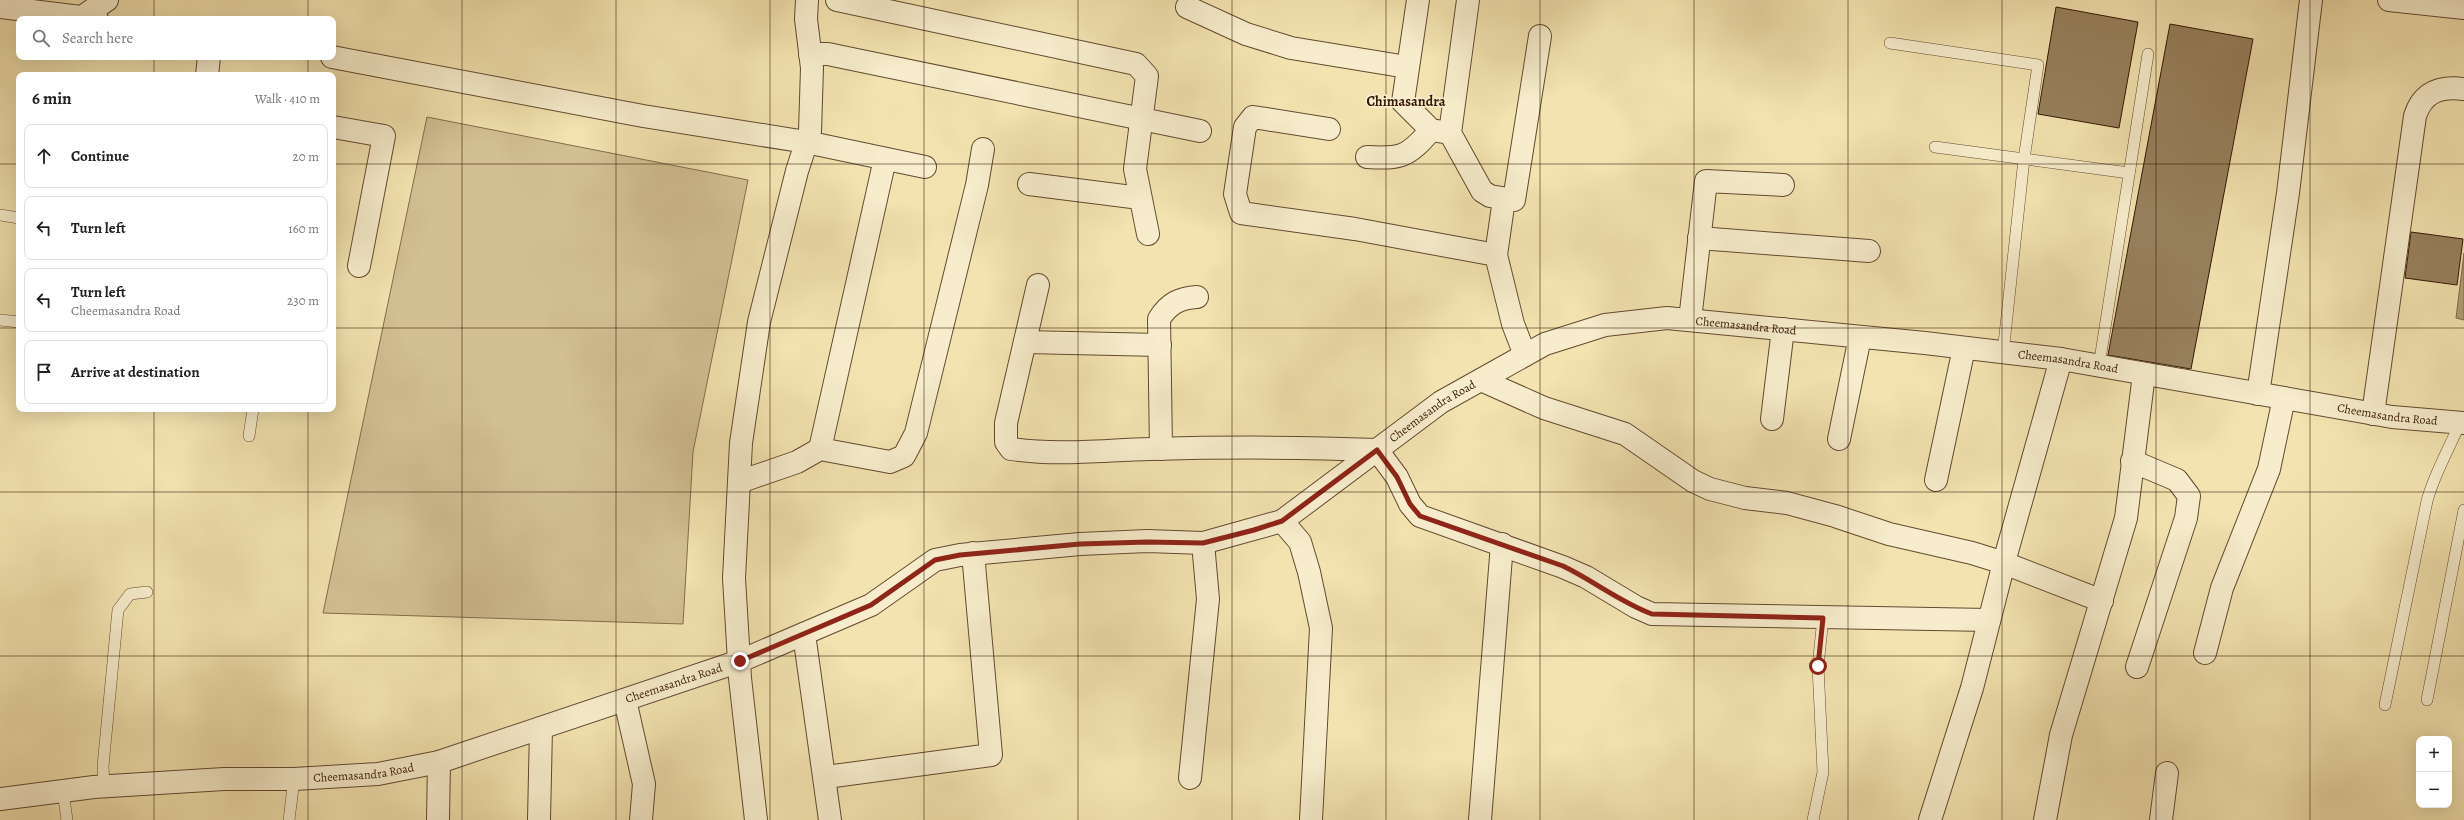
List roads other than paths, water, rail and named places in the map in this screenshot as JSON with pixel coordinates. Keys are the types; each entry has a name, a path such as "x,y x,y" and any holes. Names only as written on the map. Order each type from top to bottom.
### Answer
{"street":[{"path":"91,16 107,0"},
{"path":"756,820 740,661 734,578 738,482 748,387 759,322 806,142 812,108 810,54 806,19 807,0"},
{"path":"837,0 1136,64 1147,76 1135,170 1148,234"},
{"path":"1418,0 1403,102 1441,132 1482,190 1490,196 1514,200 1540,36"},
{"path":"1367,157 1393,158 1408,152 1441,132 1468,0"},
{"path":"2258,394 2288,193 2311,0"},
{"path":"2389,0 2464,8"},
{"path":"0,7 73,16"},
{"path":"1187,7 1246,34 1291,48 1407,67"},
{"path":"810,54 828,54 1200,131"},
{"path":"336,58 650,117 806,142 925,167"},
{"path":"208,72 210,60"},
{"path":"2373,414 2415,116 2422,102 2436,91 2447,87 2464,89"},
{"path":"1328,128 1253,117 1245,127 1235,194 1241,213 1333,226 1496,255"},
{"path":"336,128 384,136 359,266"},
{"path":"738,482 797,462 820,449 890,462 904,456 916,432 977,185 983,149"},
{"path":"820,449 885,159"},
{"path":"1690,320 1706,181 1784,185"},
{"path":"1029,184 1140,198"},
{"path":"1504,199 1496,255 1513,324 1525,355"},
{"path":"1699,238 1869,251"},
{"path":"1038,285 1006,423 1006,442 1011,449 1056,454 1161,449 1312,448 1377,450 1397,477 1410,504 1420,516 1502,544 1586,577 1636,608 1652,614 1989,620"},
{"path":"1161,449 1159,319 1165,309 1180,298 1197,296"},
{"name":"Cheemasandra Road","path":"0,799 104,787 224,779 294,779 378,774 439,762 740,661 871,605 935,560 972,553 1080,544 1147,542 1203,543 1282,521 1441,402 1545,344 1605,324 1667,318 1964,348 2099,366 2373,414 2462,423"},
{"path":"1772,420 1783,329"},
{"path":"1839,439 1860,337"},
{"path":"1025,342 1160,345"},
{"path":"1936,480 1964,348"},
{"path":"1930,820 1972,688 2004,563 2061,360"},
{"path":"2045,820 2061,735 2126,518 2144,374"},
{"path":"1481,380 1544,408 1625,434 1687,477 1710,489 1745,498 1787,503 1835,516 1889,534 2004,563 2102,600"},
{"path":"2205,653 2222,588 2269,469 2284,398"},
{"path":"2132,461 2177,480 2189,496 2186,518 2137,667"},
{"path":"1282,521 1300,542 1309,572 1321,628 1311,820"},
{"path":"1190,778 1208,599 1203,543"},
{"path":"1480,820 1502,544"},
{"path":"826,777 991,755 972,553"},
{"path":"804,634 826,777 830,820"},
{"path":"625,700 644,784 641,820"},
{"path":"539,820 541,728"},
{"path":"438,820 439,762"},
{"path":"2161,820 2167,773"}],"lane":[{"path":"1890,43 2038,65 2024,159 2003,353"},
{"path":"2099,366 2148,54"},
{"path":"1935,147 2129,173"},
{"path":"0,215 16,218"},
{"path":"0,320 16,322"},
{"path":"249,436 253,412"},
{"path":"2385,706 2427,501 2432,484 2462,423"},
{"path":"2427,700 2464,510"},
{"path":"104,787 103,766 118,610 130,594 147,592"},
{"path":"1813,820 1823,772 1818,666 1823,618"},
{"path":"289,820 294,779"},
{"path":"63,791 67,820"}],"district":[{"name":"Chimasandra","path":"1406,101"}]}
